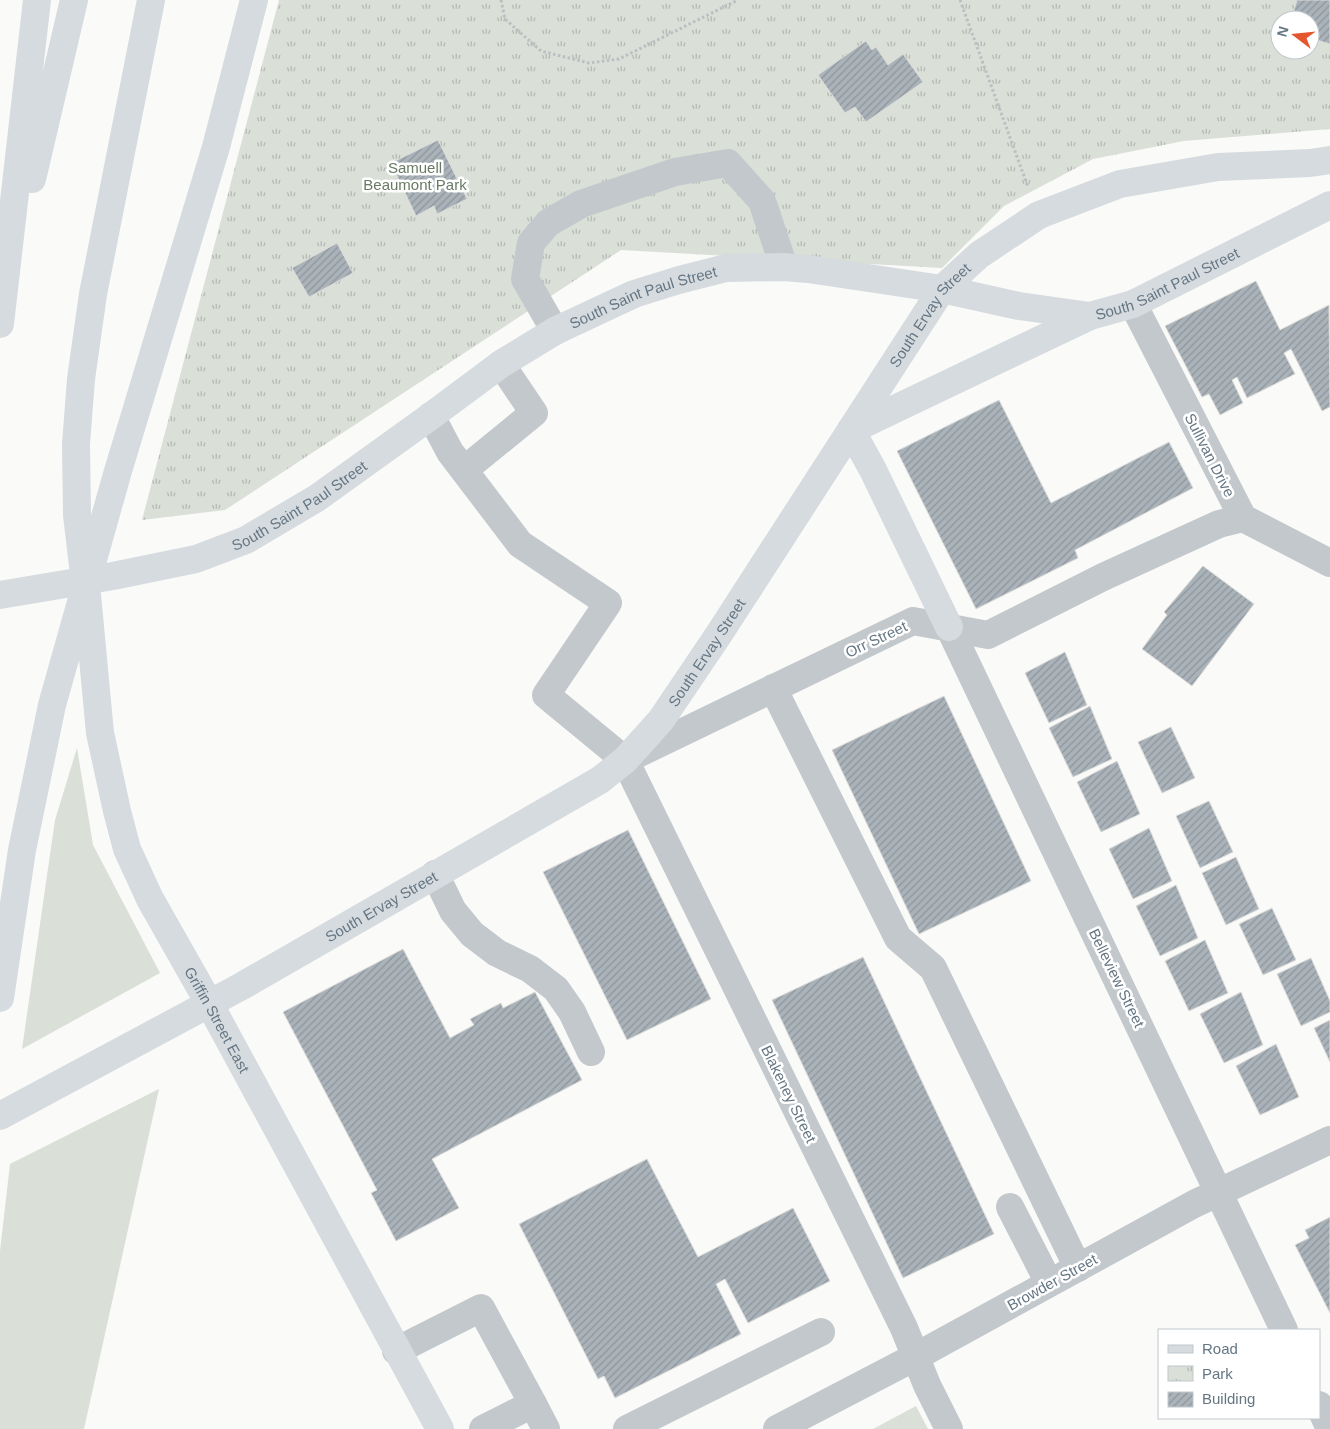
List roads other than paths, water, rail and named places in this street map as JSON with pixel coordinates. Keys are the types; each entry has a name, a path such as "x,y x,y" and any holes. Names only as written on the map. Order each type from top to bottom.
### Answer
{"main road":[{"path":"0,324 37,0"},
{"path":"4,298 74,0"},
{"name":"Griffin Street East","path":"151,0 93,294 80,379 76,444 77,515 100,733 127,849 150,899 210,1003 396,1351 440,1429"},
{"path":"0,998 22,850 52,706 118,471 216,147 254,0"},
{"name":"South Ervay Street","path":"0,1116 210,1003 600,780 625,760 661,720 942,289 979,255 1038,215 1120,184 1218,167 1310,164 1330,160"},
{"name":"South Saint Paul Street","path":"0,595 196,559 246,540 317,498 502,364 555,331 634,294 678,280 726,268 784,267 881,279 942,289 1019,306 1090,316 1133,304 1330,205"},
{"path":"949,626 873,470 851,430 1090,316"}],"street":[{"path":"555,331 525,279 531,243 548,223 581,204 676,172 728,163 762,201 784,267"},
{"name":"Sullivan Drive","path":"1133,304 1243,518"},
{"path":"464,470 534,413 502,364"},
{"path":"431,416 450,452 520,544 608,603 546,695 625,760"},
{"path":"1243,518 1330,563"},
{"name":"Orr Street","path":"625,760 913,621 949,626 988,635 1121,569 1219,524 1243,518"},
{"name":"Belleview Street","path":"949,626 1284,1329"},
{"path":"772,688 898,938 933,968 1078,1268"},
{"name":"Blakeney Street","path":"625,760 904,1328 915,1357 949,1429"},
{"path":"435,874 453,911 472,934 497,953 530,969 556,989 572,1012 591,1052"},
{"name":"Browder Street","path":"777,1429 915,1357 1219,1192 1330,1140"},
{"path":"1010,1207 1049,1284"},
{"path":"396,1351 481,1308 546,1429"},
{"path":"627,1429 821,1332"},
{"path":"483,1429 532,1404"},
{"path":"1320,1407 1330,1429"}],"park label":[{"name":"Samuell Beaumont Park","path":"415,176"}]}
